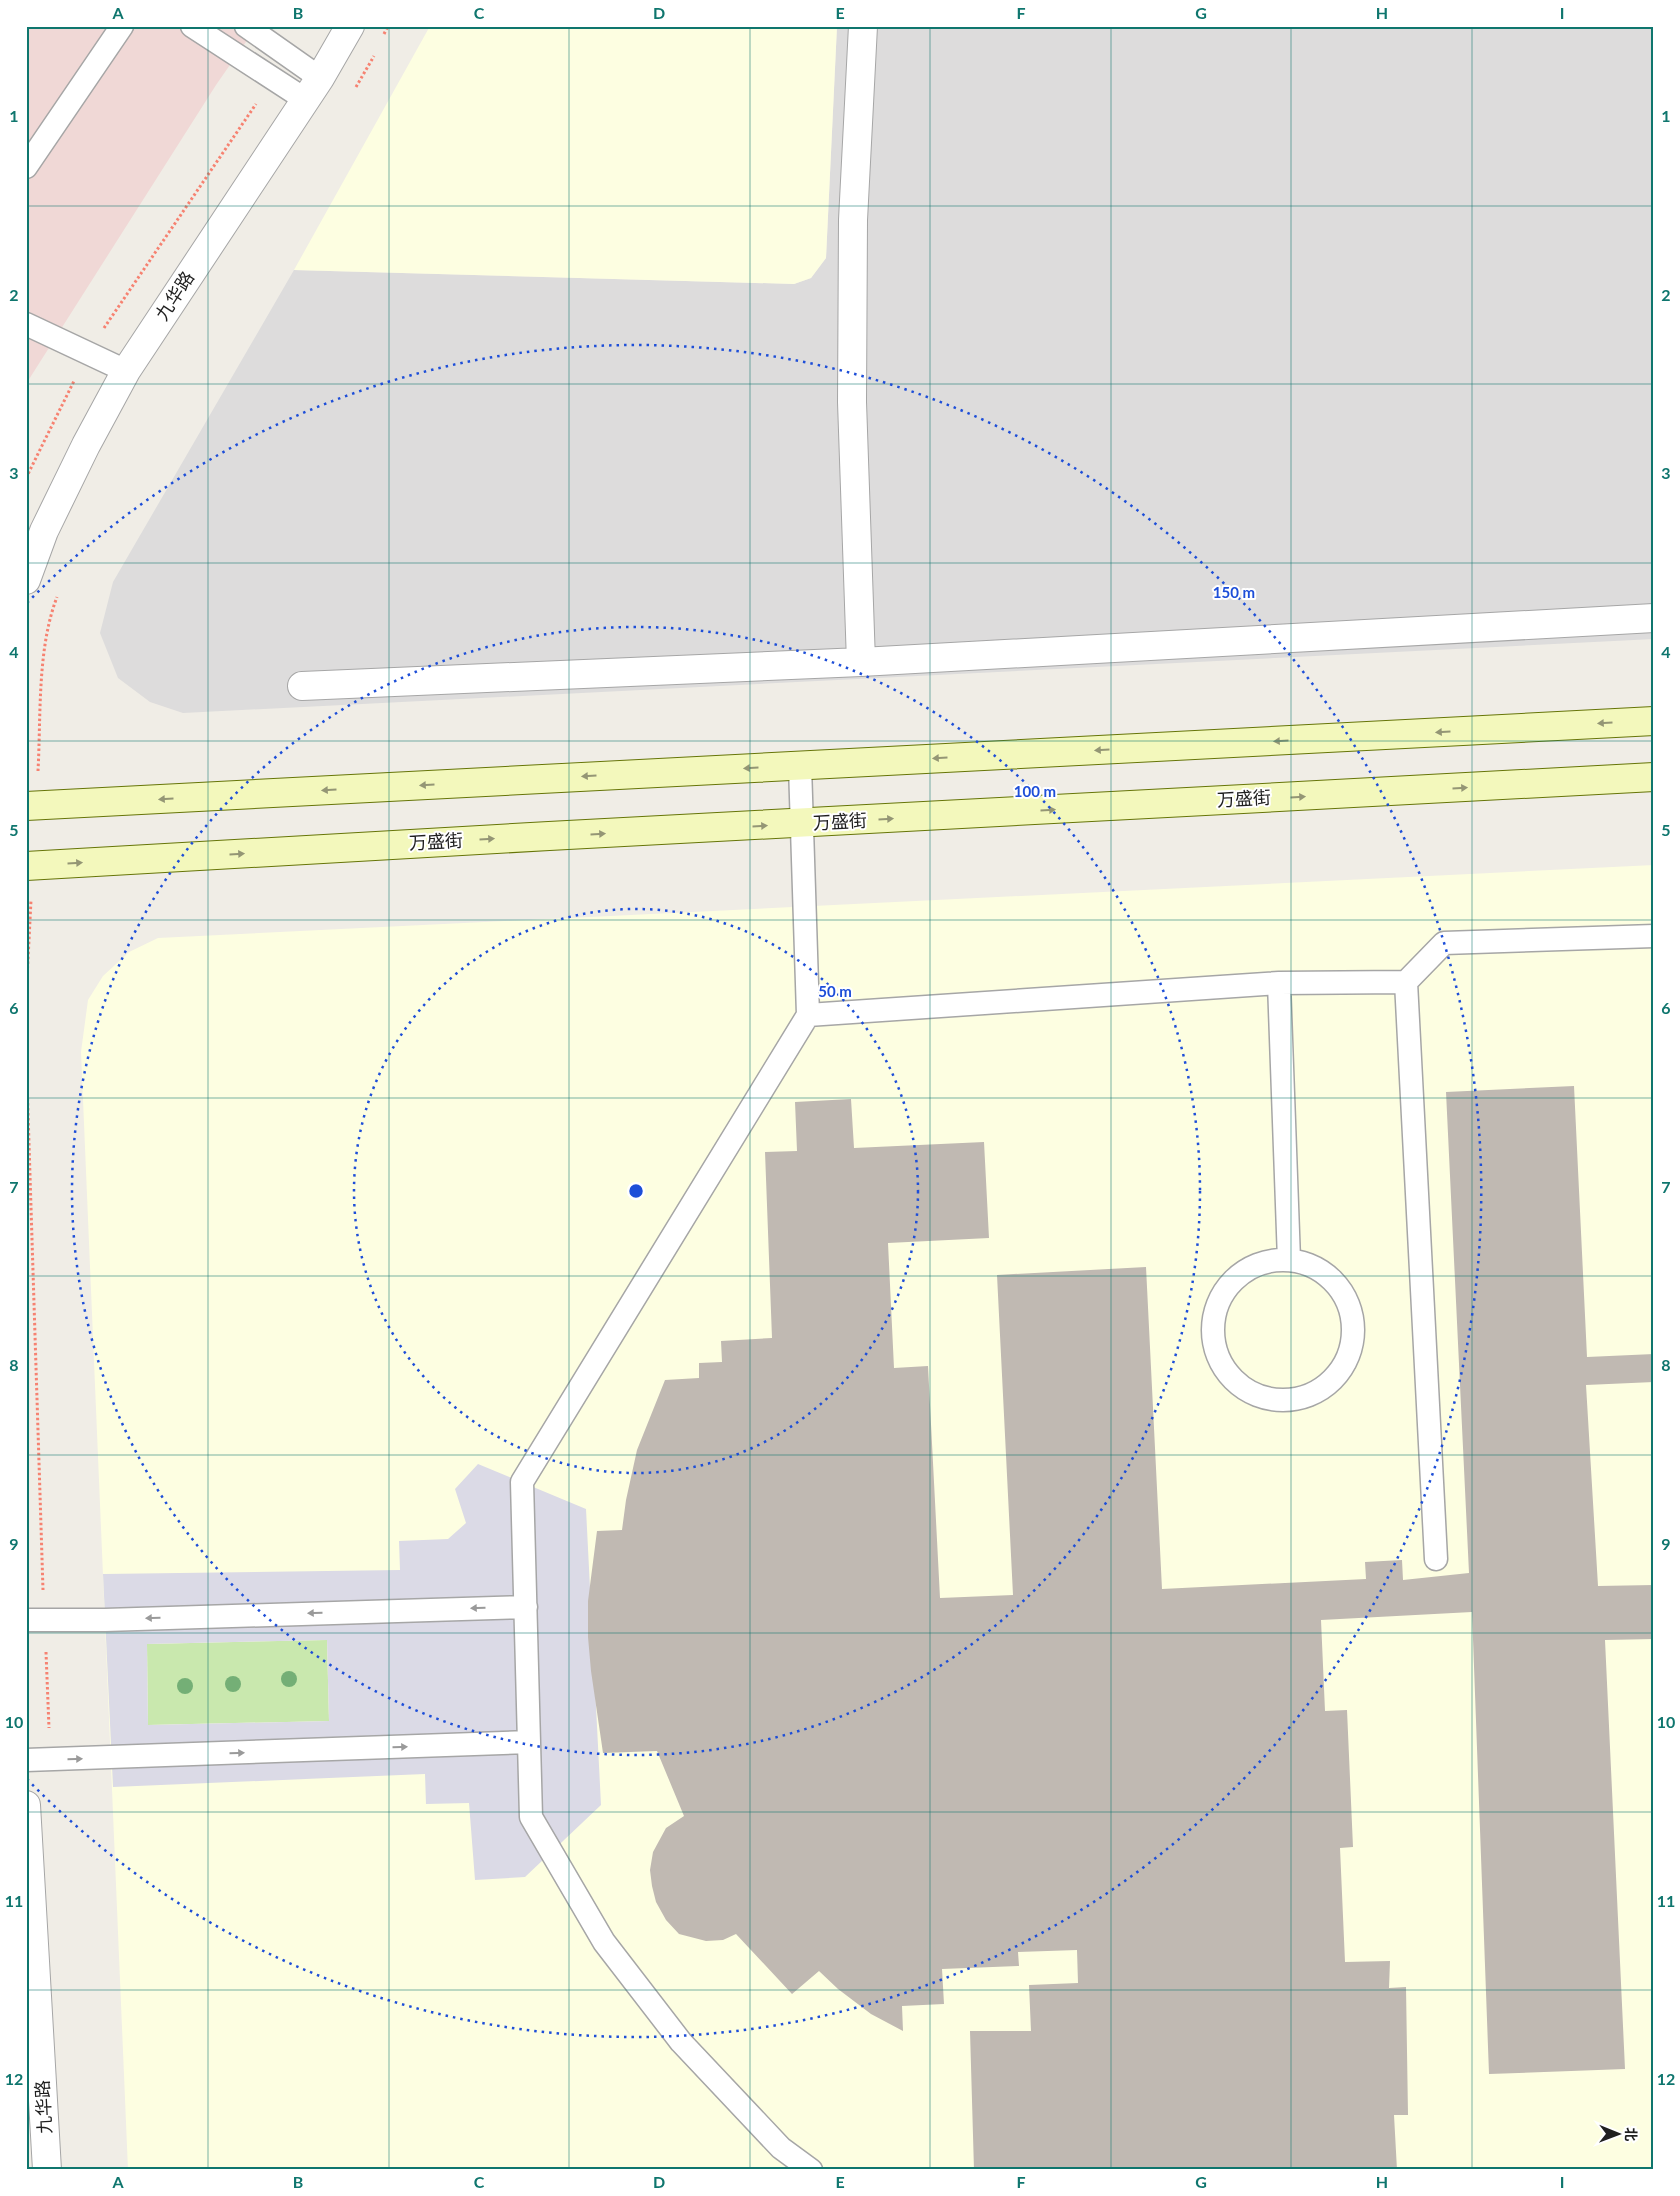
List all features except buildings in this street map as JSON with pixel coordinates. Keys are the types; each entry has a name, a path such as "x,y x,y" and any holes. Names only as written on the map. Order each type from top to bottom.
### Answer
{"main road":[{"path":"31,805 1654,721"},
{"name":"万盛街","path":"30,866 549,836 802,824 1654,777"}],"street":[{"name":"九华路","path":"26,580 44,531 86,445 126,371 313,89 350,26"},
{"path":"861,662 852,402 853,220 863,26"},
{"path":"302,686 861,662 1654,618"},
{"name":"九华路","path":"26,1805 47,2170"}],"lane":[{"path":"26,167 122,26"},
{"path":"192,26 273,79 313,89"},
{"path":"246,26 313,89"},
{"path":"26,324 126,371"},
{"path":"800,766 808,1015 522,1482 531,1818 604,1942 682,2042 781,2148 811,2170"},
{"path":"808,1015 1279,984 1406,982 1444,943 1654,936"},
{"path":"1406,982 1436,1559"},
{"path":"1279,984 1289,1260"},
{"path":"1289,1260 1309,1264 1326,1274 1340,1288 1350,1306 1354,1326 1352,1346 1345,1365 1332,1381 1317,1392 1298,1400 1278,1400 1258,1396 1241,1386 1227,1372 1217,1354 1213,1335 1215,1314 1222,1296 1234,1280 1251,1268 1270,1261 1289,1260"},
{"path":"26,1620 115,1620 526,1607"},
{"path":"26,1760 529,1742"}],"path":[{"path":"384,35 388,26"},
{"path":"352,94 376,53"},
{"path":"26,478 87,353 273,79"},
{"path":"31,805 42,654 51,612 57,595"},
{"path":"26,999 30,866"}],"shaded area":[{"path":"26,26 257,26 216,85 26,384"},
{"path":"430,26 837,26 826,258 811,278 794,284 294,270"},
{"path":"837,26 1654,26 1654,639 183,713 150,702 118,678 100,633 113,582 294,270 794,284 811,278 826,258"},
{"path":"1654,865 1654,2170 128,2170 81,1052 88,1000 103,976 129,952 158,938"},
{"path":"478,1464 586,1509 601,1805 525,1877 475,1880 469,1803 426,1804 425,1774 113,1787 103,1574 400,1570 399,1541 448,1539 466,1523 455,1489","holes":["327,1640 329,1721 148,1725 147,1644"]}],"green space":[{"path":"327,1640 329,1721 148,1725 147,1644"}]}
